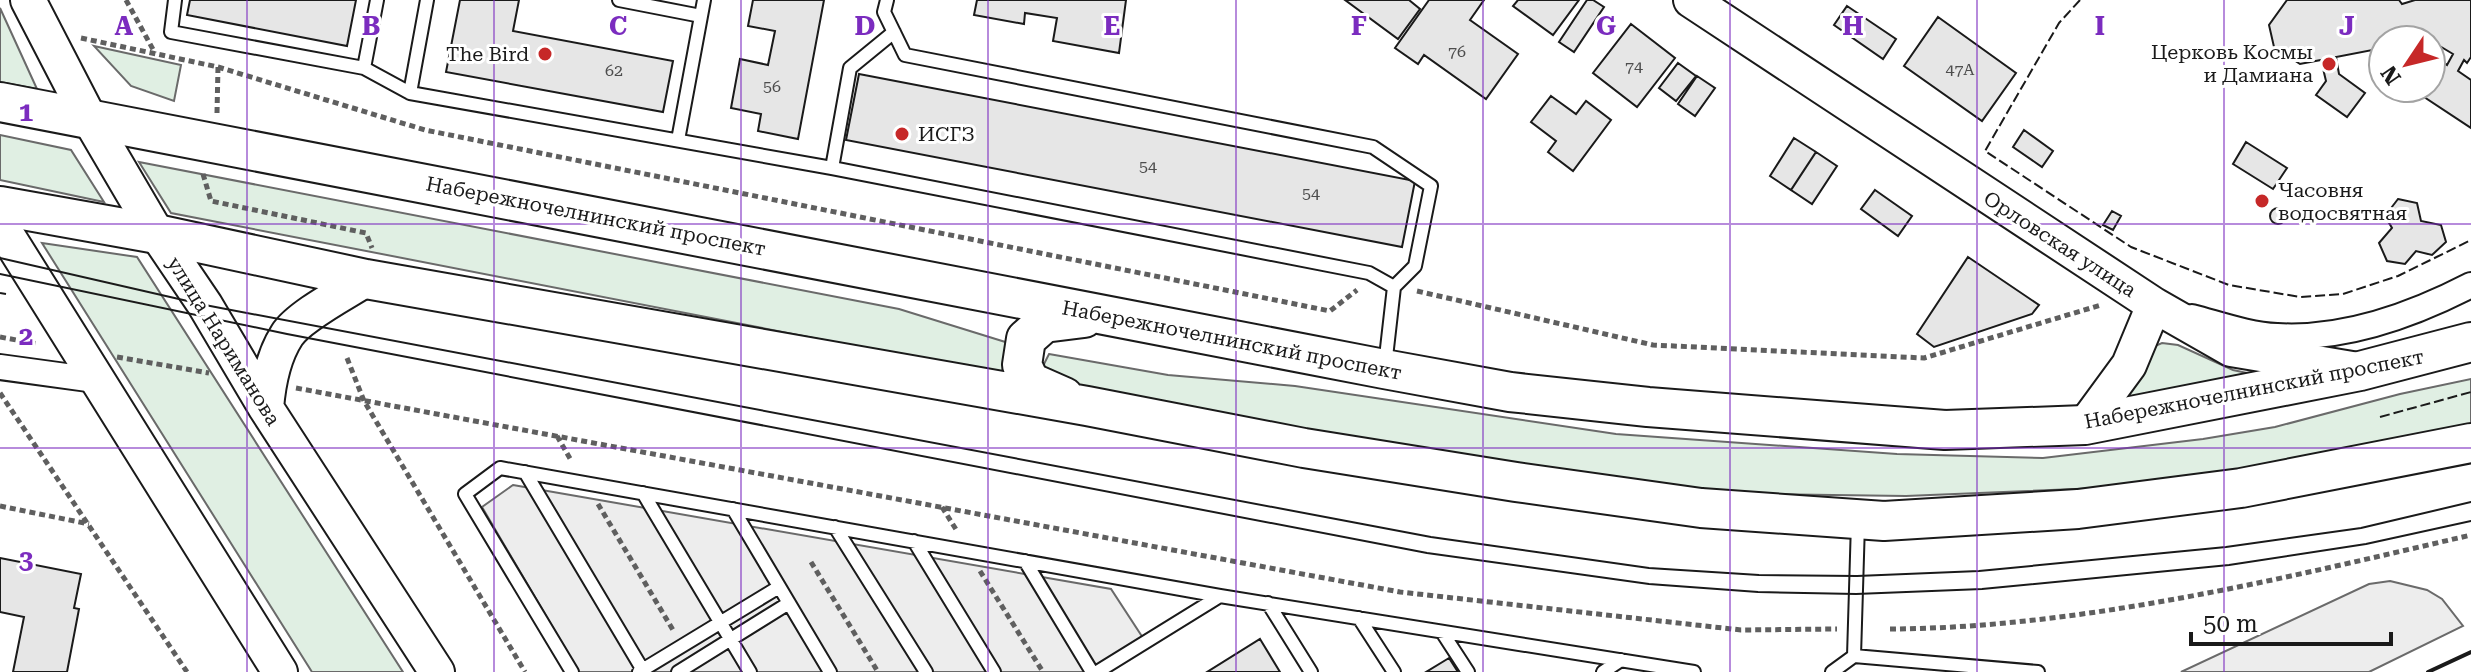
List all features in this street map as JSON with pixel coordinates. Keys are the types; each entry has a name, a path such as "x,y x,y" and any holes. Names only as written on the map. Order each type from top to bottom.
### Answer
{"main road":[{"name":"улица Нариманова","path":"28,0 89,118 157,234 205,305 278,398 437,672"},
{"name":"Орловская улица","path":"1691,0 2159,308"},
{"name":"Набережночелнинский проспект","path":"0,102 1384,369 1510,392 1648,407 1945,430 2085,425 2360,371 2471,342"},
{"path":"0,206 157,234 370,266 1304,448 1701,508 1858,520 1924,520 2078,509 2241,488 2471,443"},
{"path":"0,224 106,368 280,672"},
{"path":"278,398 268,382 287,334 370,266"},
{"path":"2085,425 2129,365 2159,308 2231,349 2360,371"},
{"path":"1087,406 1030,382 1022,365 1026,339 1044,323 1103,315"}],"street":[{"name":"Орловская улица","path":"2159,308 2275,336 2338,333 2435,303 2471,285"},
{"path":"0,367 106,368"}],"lane":[{"path":"175,0 171,32 364,68 410,93 832,168 1369,273 1394,287"},
{"path":"364,68 377,0"},
{"path":"410,93 427,0"},
{"path":"619,0 701,16"},
{"path":"678,140 704,0"},
{"path":"887,0 884,12 905,55 1373,147 1431,186 1415,266 1394,287 1384,369"},
{"path":"832,168 850,68 894,32"},
{"path":"572,672 465,494 500,468 1220,596 1694,672"},
{"path":"525,472 642,671 779,587"},
{"path":"643,493 750,672"},
{"path":"733,509 830,672"},
{"path":"1854,656 1858,520"},
{"path":"835,527 926,672"},
{"path":"914,541 994,672"},
{"path":"1025,561 1095,672 1220,596"},
{"path":"678,672 789,603"},
{"path":"1268,603 1311,672"},
{"path":"1359,618 1394,672"},
{"path":"1442,632 1468,672"},
{"path":"1832,672 1854,656 2038,672"},
{"path":"1603,672 1621,660"}],"path":[{"path":"126,0 155,54"},
{"path":"217,114 218,67"},
{"path":"203,174 211,201 366,233 370,266"},
{"path":"0,337 50,347"},
{"path":"347,358 364,401 525,672"},
{"path":"106,368 211,373"},
{"path":"0,393 187,672"},
{"path":"278,398 364,401 1400,592 1741,630 1840,629"},
{"path":"556,435 682,646"},
{"path":"0,506 90,524"},
{"path":"942,507 1043,672"},
{"path":"1890,629 2048,619 2218,590 2471,535"},
{"path":"811,562 878,672"}],"green space":[{"path":"0,8 37,89 0,82"},
{"path":"94,46 181,65 174,101 131,86"},
{"path":"0,135 71,150 104,202 0,180"},
{"path":"139,162 899,309 1015,345 1009,376 171,213"},
{"path":"42,243 137,257 403,672 312,672"},
{"path":"2162,343 2178,345 2233,370 2270,378 2123,401 2148,349"},
{"path":"1049,354 1168,375 1295,386 1616,434 1897,454 2043,458 2203,439 2275,427 2471,379 2471,425 2347,454 2125,487 1906,496 1769,494 1628,483 1488,463 1054,384 1042,368"}],"shaded area":[{"path":"513,485 1111,589 1143,638 1089,672 579,672 482,507"},
{"path":"2390,581 2427,590 2442,599 2463,626 2369,672 2181,672 2369,584"}],"building":[{"path":"190,0 356,0 347,46 187,15"},
{"path":"460,0 519,0 513,31 673,61 663,112 446,72"},
{"path":"753,0 824,0 798,139 758,131 761,114 731,108 740,59 768,65 775,31 748,26"},
{"path":"977,0 1126,0 1119,53 1053,41 1057,18 1025,13 1024,24 974,15"},
{"path":"1345,0 1409,0 1420,9 1398,39"},
{"path":"1429,0 1484,0 1470,20 1518,54 1486,99 1424,55 1418,64 1395,48"},
{"path":"1518,0 1579,0 1553,35 1513,6"},
{"path":"1587,0 1604,7 1574,52 1559,42"},
{"name":"Церковь Космы и Дамиана","path":"2287,0 2399,0 2402,4 2415,0 2471,0 2471,57 2467,63 2464,60 2458,71 2471,80 2471,128 2435,104 2447,104 2447,65 2453,54 2447,50 2447,24 2367,24 2367,51 2336,57 2339,74 2365,93 2347,117 2316,95 2326,81 2321,60 2300,64 2274,47 2269,25"},
{"path":"1847,6 1896,39 1883,59 1834,25"},
{"path":"1938,17 2016,73 1982,121 1904,66"},
{"path":"1631,24 1675,58 1637,107 1593,73"},
{"path":"1678,63 1696,76 1676,101 1659,88"},
{"path":"859,74 1415,181 1402,247 846,140"},
{"path":"1697,76 1715,88 1695,116 1678,104"},
{"path":"1551,96 1576,114 1586,101 1611,120 1573,171 1548,152 1556,141 1531,122"},
{"path":"2024,130 2053,151 2042,167 2013,147"},
{"path":"1794,138 1816,152 1791,190 1770,176"},
{"path":"2246,142 2287,168 2273,189 2233,164"},
{"path":"1816,152 1837,166 1812,204 1791,190"},
{"path":"1875,190 1912,216 1898,236 1861,209"},
{"path":"2398,199 2417,203 2421,221 2441,225 2446,242 2432,255 2416,251 2405,264 2387,261 2379,243 2392,228 2385,216"},
{"path":"2275,208 2281,208 2286,216 2284,222 2275,224 2270,219 2270,213"},
{"path":"2112,211 2121,216 2113,230 2103,225"},
{"path":"1968,257 2039,305 2032,314 1934,347 1917,334"},
{"path":"0,558 81,574 74,608 79,609 67,672 13,672 24,617 0,612"},
{"path":"1260,639 1280,672 1207,672"},
{"path":"1449,658 1458,672 1426,672"}],"tram line":[{"path":"0,258 205,305 1431,537 1649,568 1759,575 1857,576 1979,571 2226,547 2361,528 2471,502"},
{"path":"0,274 287,334 1427,553 1649,584 1758,592 1856,594 1982,589 2229,565 2366,544 2471,521"}],"fence":[{"path":"2080,0 2059,23 1985,151 2131,247 2229,285 2300,297 2343,294 2398,276 2471,240"},
{"path":"0,293 6,294"},
{"path":"2380,417 2471,392"}],"wall":[{"path":"2428,672 2471,652"}],"place":[{"name":"The Bird","path":"545,54"},
{"name":"Церковь Космы и Дамиана","path":"2329,64"},
{"name":"ИСГЗ","path":"902,134"},
{"name":"Часовня водосвятная","path":"2262,201"}]}
